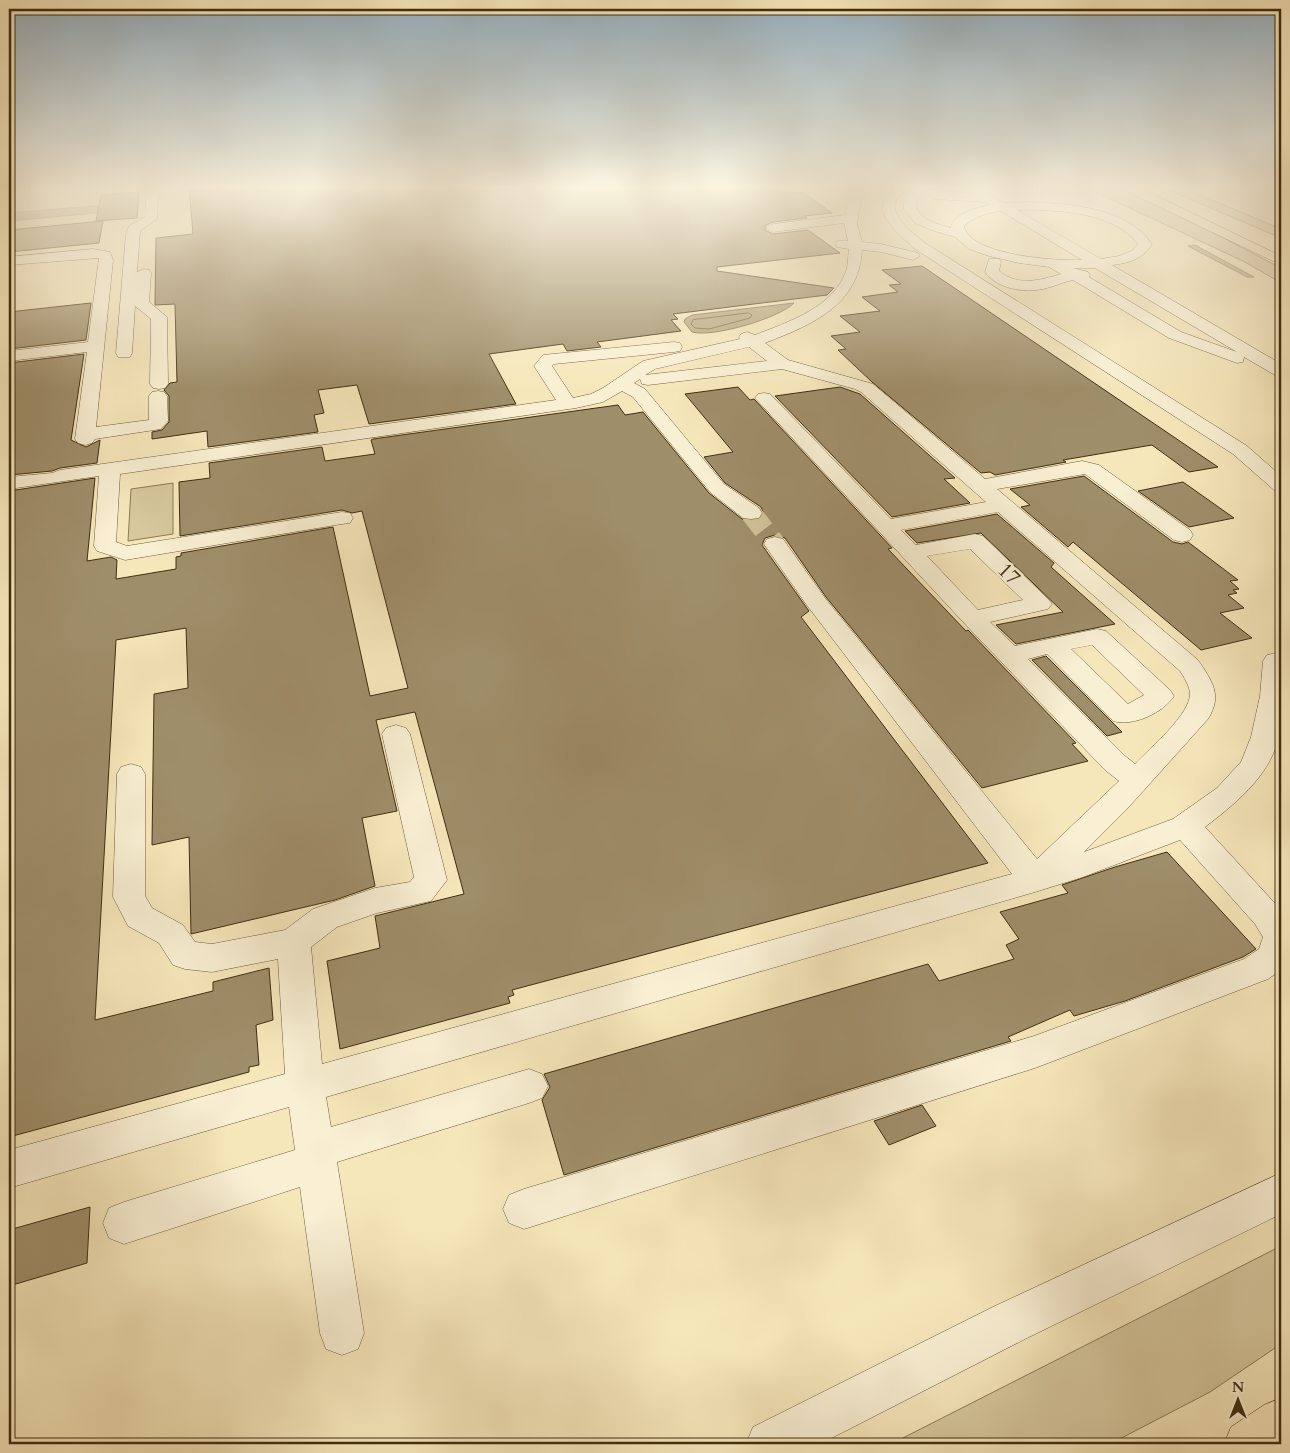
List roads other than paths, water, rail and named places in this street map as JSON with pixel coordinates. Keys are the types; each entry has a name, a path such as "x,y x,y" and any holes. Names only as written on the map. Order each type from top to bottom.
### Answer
{"highway":[{"path":"1266,254 1281,261"},
{"path":"1248,1444 1281,1422"}],"street":[{"path":"9,261 85,254"},
{"path":"63,476 85,440 83,404 96,346 106,260 105,255 98,254"},
{"path":"124,353 132,254"},
{"path":"85,440 154,425 159,420 159,316 141,303 147,254"},
{"path":"9,483 568,404 597,398 622,384 649,365 727,346 752,336 802,321 829,304 845,288 854,268 851,254"},
{"path":"905,254 913,256"},
{"path":"932,254 1240,450 1281,486"},
{"path":"988,254 994,260 992,272 997,277 1008,282 1039,285 1074,274 1103,276 1127,281"},
{"path":"1000,254 1055,263 1098,263 1123,259 1135,254"},
{"path":"1043,254 1175,335 1239,359 1279,370"},
{"path":"1082,254 1279,370"},
{"path":"568,404 542,366 550,359 752,336 782,364"},
{"path":"9,356 96,346"},
{"path":"622,384 782,364 861,385 867,388 1189,666 1199,681 1203,693 1198,713 1117,802 1035,880"},
{"path":"622,384 639,393 717,488 751,513"},
{"path":"764,398 1009,655 1115,763 1137,780"},
{"path":"980,486 1082,467 1092,469 1182,535"},
{"path":"110,469 106,546 125,553 342,518"},
{"path":"886,526 1002,505"},
{"name":"17","path":"912,552 975,541 1040,604 973,618"},
{"path":"775,544 816,601 1035,880"},
{"path":"1009,655 1052,645"},
{"path":"9,1168 1035,880 1072,869 1184,827 1227,795 1253,766 1265,737 1273,696 1276,661"},
{"path":"131,774 129,897 140,917 172,934 185,955 212,958 294,942 325,918 375,902 420,892 431,880 396,734"},
{"path":"524,1210 1035,1052 1256,969 1274,957 1280,937 1267,915 1197,838 1184,827"},
{"path":"294,942 305,1085 342,1333"},
{"path":"124,1223 316,1156 529,1086"},
{"path":"770,1444 1011,1322 1281,1193"}],"water":[{"path":"1203,254 1211,254 1254,277 1247,277"},
{"path":"794,303 775,315 745,325 714,332 692,332 684,322 685,319 692,315"}],"tunnel":[{"path":"751,513 775,544"}]}
